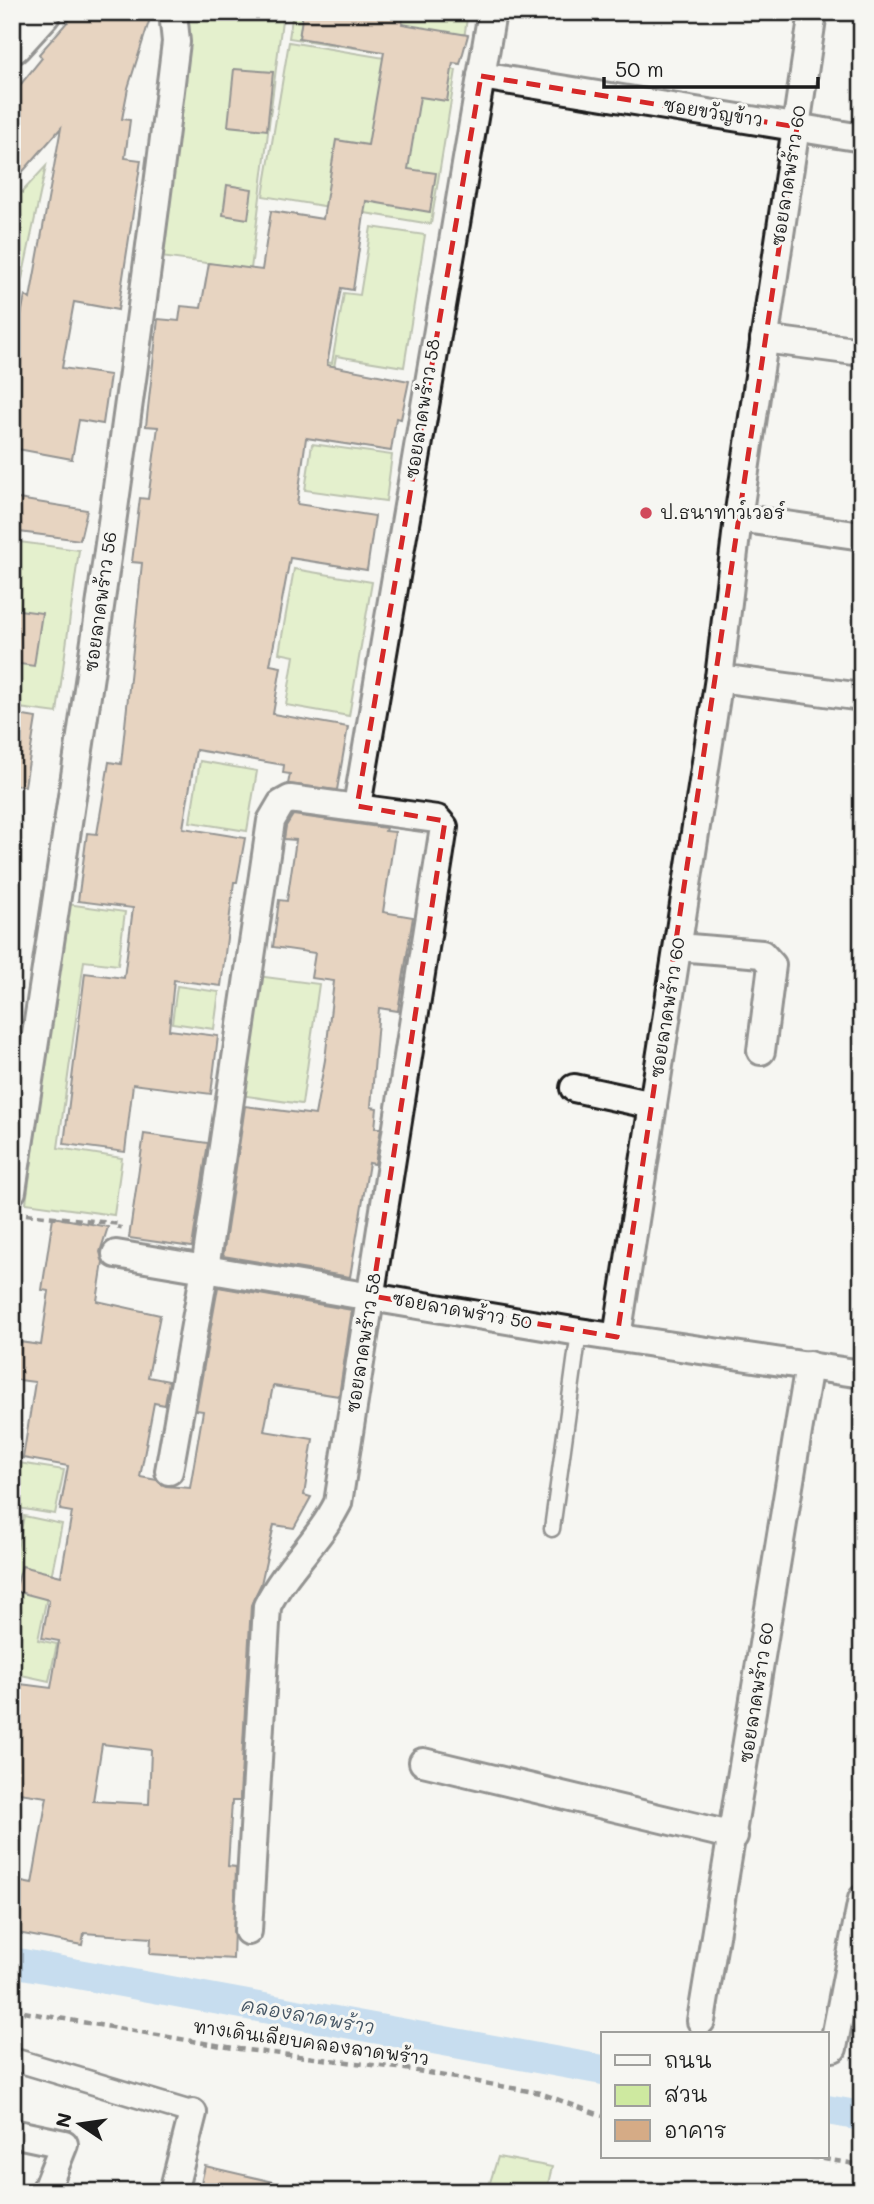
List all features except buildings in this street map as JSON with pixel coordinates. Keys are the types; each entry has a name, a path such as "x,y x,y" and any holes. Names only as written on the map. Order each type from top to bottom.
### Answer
{"main road":[{"path":"12,44 41,12"}],"street":[{"name":"ซอยลาดพร้าว 56","path":"12,1191 83,732 145,292 176,42 173,12"},
{"name":"ซอยลาดพร้าว 58","path":"358,806 461,178 492,12"},
{"name":"ซอยลาดพร้าว 60","path":"617,1337 719,678 738,518 813,12"},
{"name":"ซอยขวัญข้าว","path":"481,76 862,138"},
{"path":"764,340 862,352"},
{"path":"738,518 862,536"},
{"path":"719,678 862,697"},
{"name":"ซอยลาดพร้าว 58","path":"169,1471 205,1269 271,821 281,804 290,799 358,806 437,819 444,827 338,1503 325,1530 279,1583 267,1606 248,1931"},
{"path":"677,947 762,954 769,959 772,965 761,1051"},
{"path":"574,1088 653,1105"},
{"name":"ซอยลาดพร้าว 50","path":"116,1254 579,1332 862,1374"},
{"name":"ซอยลาดพร้าว 60","path":"701,2021 734,1836 809,1365"},
{"path":"423,1762 734,1836"},
{"path":"833,2048 862,1899"},
{"path":"12,2059 193,2113 173,2192"},
{"path":"12,2133 64,2144 45,2192"}],"lane":[{"path":"552,1529 579,1332"}],"path":[{"path":"12,1213 120,1224 116,1254"},
{"name":"ทางเดินเลียบคลองลาดพร้าว","path":"12,2010 239,2049 406,2069 540,2093 601,2115"},
{"path":"817,2158 862,2165"}],"highlighted area":[{"path":"481,76 797,127 617,1337 372,1296 445,821 357,806"}],"green space":[{"path":"184,12 283,12 251,269 153,256"},
{"path":"293,12 468,12 460,64 289,38"},
{"path":"289,42 456,70 431,224 263,196"},
{"path":"46,166 22,279 12,270 12,203"},
{"path":"371,227 425,235 404,367 336,356 328,403 315,361 332,363 344,293 360,295"},
{"path":"312,444 392,455 386,501 305,490"},
{"path":"12,541 79,550 57,713 12,707"},
{"path":"294,569 372,582 349,716 286,705 294,656 279,653"},
{"path":"200,761 257,771 247,831 190,822"},
{"path":"67,904 125,912 118,965 84,961 58,1148 122,1158 114,1215 26,1203"},
{"path":"257,976 319,984 302,1104 240,1095"},
{"path":"177,986 219,992 214,1029 172,1023"},
{"path":"12,1462 64,1470 55,1514 18,1508 12,1493"},
{"path":"24,1516 62,1524 38,1640 57,1644 49,1681 12,1673 12,1573"},
{"path":"498,2157 552,2167 546,2192 487,2192"}],"waterway":[{"name":"คลองลาดพร้าว","path":"12,1962 601,2070"},
{"name":"คลองลาดพร้าว","path":"828,2110 862,2116"}],"place":[{"name":"ป.ธนาทาว์เวอร์","path":"646,513"}]}
